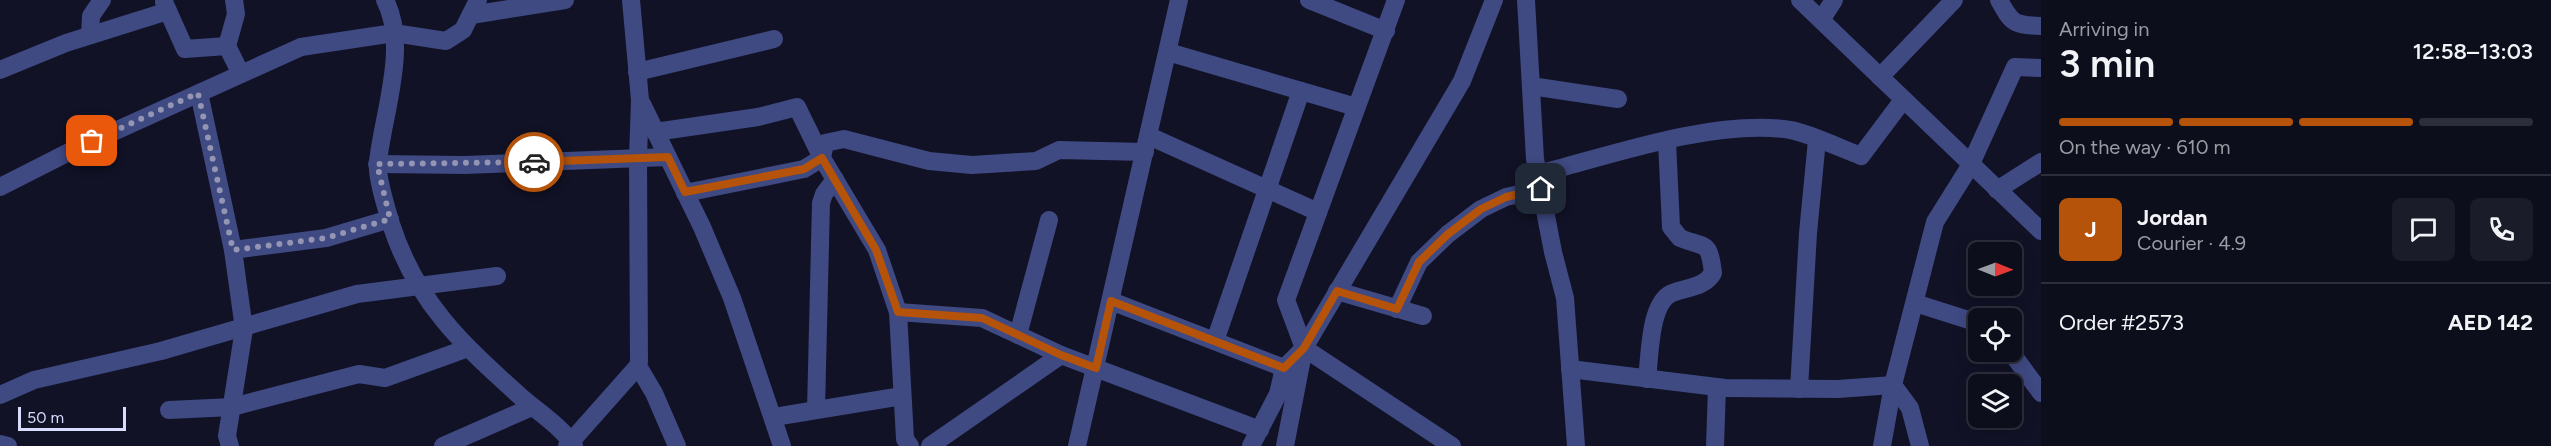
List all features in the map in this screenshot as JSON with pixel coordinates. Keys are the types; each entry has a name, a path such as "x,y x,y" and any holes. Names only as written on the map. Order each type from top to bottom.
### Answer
{"street":[{"path":"90,35 91,16 102,0"},
{"path":"234,0 236,14 227,46 241,74"},
{"path":"385,0 394,33 388,107 377,164 390,219 411,275 439,318 571,444 638,366"},
{"path":"0,187 71,151 301,46 394,33 446,41 463,30 474,7 565,0"},
{"path":"631,0 640,100 638,366 654,393 677,446"},
{"path":"1077,446 1179,0"},
{"path":"1309,0 1386,31"},
{"path":"1285,446 1304,348 1286,300 1396,0"},
{"path":"898,312 982,318 1061,355 1256,438 1278,394 1284,368 1304,348 1462,81 1494,0"},
{"path":"1526,0 1539,182 1565,298 1576,446"},
{"path":"1800,0 1970,166 2041,231"},
{"path":"1821,20 1834,0"},
{"path":"1999,0 2009,18 2017,25 2041,26"},
{"path":"1880,77 1945,4"},
{"path":"0,70 166,5 185,49 227,46"},
{"path":"637,72 774,39"},
{"path":"1168,52 1356,107"},
{"path":"1882,446 1893,385 1935,222 1970,166 2015,67 2041,68"},
{"path":"1531,86 1618,99"},
{"path":"1215,341 1301,91"},
{"path":"198,93 233,250 244,328 227,436 230,446"},
{"path":"640,100 685,192 732,298 782,446"},
{"path":"1397,309 1419,262 1448,234 1481,209 1539,182 1686,136 1741,129 1785,129 1861,156 1903,100"},
{"path":"655,132 758,117 797,107 822,158 876,250 898,312 905,439 910,446"},
{"path":"685,192 804,169 822,158 825,143 844,139 929,161 972,165 1036,161 1059,150 1147,144 1318,212"},
{"path":"1799,389 1808,233 1817,140"},
{"path":"1647,379 1654,322 1664,299 1672,293 1702,284 1713,273 1707,248 1701,243 1680,238 1671,227 1667,141"},
{"path":"377,164 465,165 668,157"},
{"path":"1997,190 2041,162"},
{"path":"816,410 821,203 824,194 835,179"},
{"path":"233,250 326,238 390,219"},
{"path":"1018,335 1049,220"},
{"path":"0,395 34,380 161,351 357,294 497,276"},
{"path":"1337,291 1423,316"},
{"path":"1111,301 1284,368"},
{"path":"1914,303 1968,320"},
{"path":"169,410 232,407 359,374 385,378 468,348"},
{"path":"1304,348 1452,446"},
{"path":"930,446 1061,355"},
{"path":"2018,362 2041,393"},
{"path":"1570,369 1717,387 1799,389 1893,385"},
{"path":"1893,385 1910,408 1920,446"},
{"path":"1715,446 1717,387"},
{"path":"774,417 902,396"},
{"path":"443,446 532,407"},
{"path":"0,444 8,446"}],"way so far":[{"path":"92,141 198,93 233,250 326,238 390,219 377,164 465,165 534,162"}],"route":[{"path":"534,162 668,157 685,192 804,169 822,158 876,250 898,312 982,318 1061,355 1096,368 1111,301 1284,368 1304,348 1337,291 1397,309 1419,262 1448,234 1481,209 1506,197 1541,189"}]}
